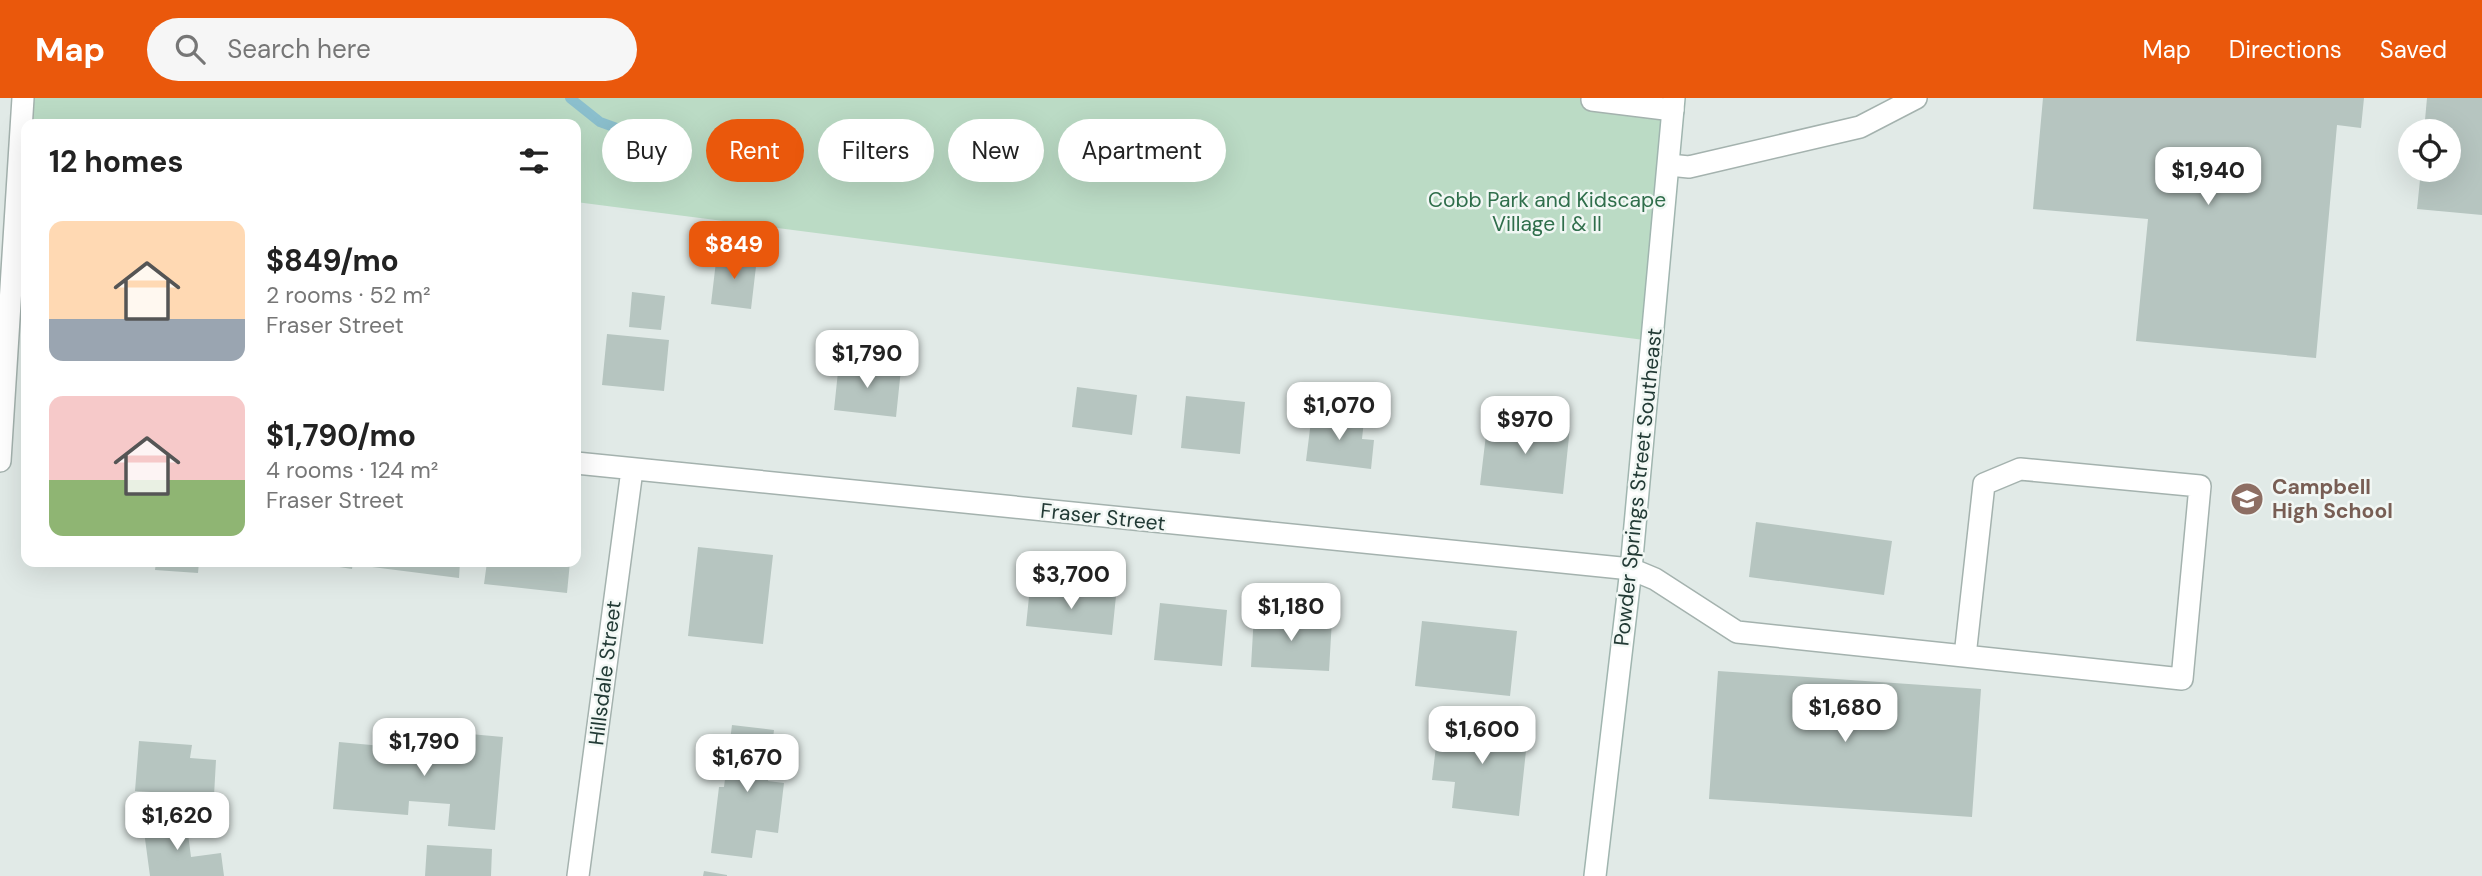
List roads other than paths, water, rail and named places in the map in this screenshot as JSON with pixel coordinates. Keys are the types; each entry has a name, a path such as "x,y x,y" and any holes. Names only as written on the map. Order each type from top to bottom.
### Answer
{"street":[{"path":"23,98 23,119"},
{"path":"1669,165 1689,167 1860,128 1916,98"},
{"path":"1592,100 1674,104"},
{"name":"Powder Springs Street Southeast","path":"1595,876 1631,569 1674,104"},
{"path":"0,461 16,399 21,184"},
{"name":"Fraser Street","path":"581,464 1631,569 1655,579 1737,632 2182,679 2200,485 2020,469 1984,484 1965,656"},
{"name":"Hillsdale Street","path":"579,876 632,470"}],"waterway":[{"path":"570,98 602,123"}],"place":[{"name":"Campbell High School","path":"2247,499"}],"park label":[{"name":"Cobb Park and Kidscape Village I & II","path":"1547,212"}]}
